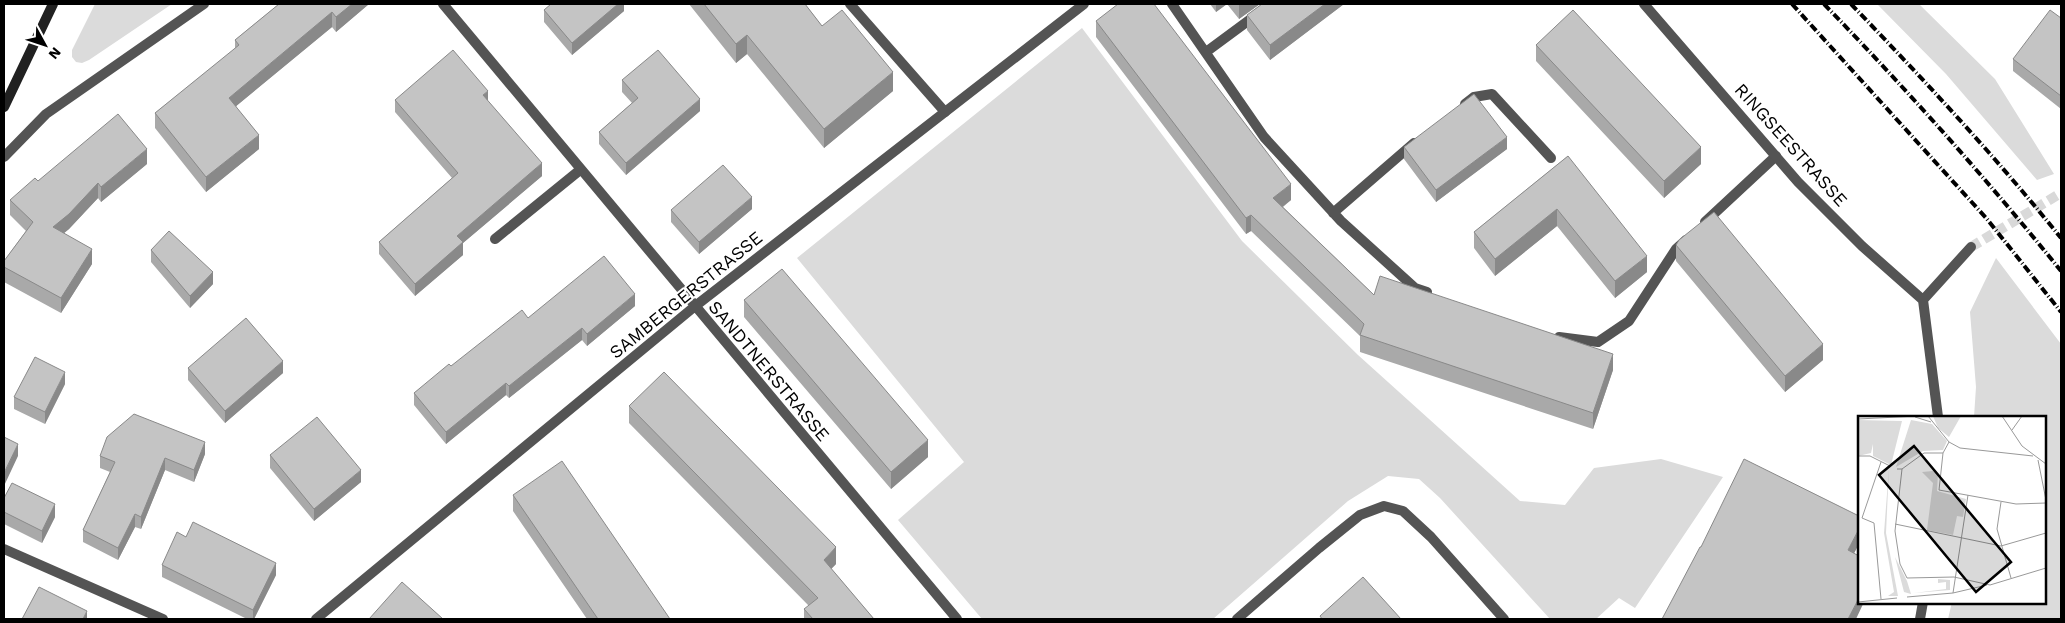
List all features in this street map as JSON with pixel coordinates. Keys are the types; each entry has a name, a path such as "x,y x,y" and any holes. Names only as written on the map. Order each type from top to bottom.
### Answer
{"street":[{"path":"4,107 53,4"},
{"path":"4,157 46,114 204,4"},
{"name":"SANDTNERSTRASSE","path":"443,4 694,307 957,619"},
{"path":"850,4 945,112"},
{"path":"1172,4 1264,137 1333,212 1415,288 1434,295"},
{"path":"1206,52 1271,4"},
{"name":"RINGSEESTRASSE","path":"1644,4 1776,156 1862,246 1923,300"},
{"name":"SAMBERGERSTRASSE","path":"316,619 694,307 1080,5"},
{"path":"1460,108 1474,97 1492,94 1550,158"},
{"path":"1333,212 1422,136"},
{"path":"1546,333 1565,339 1598,342 1629,321 1676,249 1776,156"},
{"path":"495,239 580,170"},
{"path":"1938,416 1923,300 1971,247"},
{"path":"1237,619 1360,515 1384,506 1403,511 1431,537 1504,619"},
{"path":"4,549 163,619"},
{"path":"1920,619 1923,603"}],"shaded area":[{"path":"95,4 172,4 89,60 82,63 76,62 72,57 72,50"},
{"path":"1877,4 1919,4 1995,79 2054,174 2037,180 1946,74"},
{"path":"1082,28 1242,241 1358,355 1520,501 1565,505 1594,468 1661,459 1723,477 1635,608 1619,598 1596,619 1550,619 1440,498 1419,479 1388,476 1348,501 1213,619 982,619 898,520 964,462 797,258"},
{"path":"1996,258 2061,344 2061,619 1948,619 1952,603 2045,603 2045,416 1974,416 1976,387 1970,312"}],"building":[{"path":"279,4 352,4 336,17 332,12 229,98 259,135 206,177 155,113 239,45 235,40"},
{"path":"551,4 618,4 572,43 544,10"},
{"path":"704,4 805,4 822,26 842,10 893,72 824,129 747,35 736,44"},
{"path":"1118,4 1154,4 1291,184 1273,198 1374,295 1380,276 1613,354 1593,413 1360,335 1364,324 1251,215 1246,218 1096,21"},
{"path":"1262,4 1325,4 1270,45 1247,15"},
{"path":"1573,10 1701,147 1664,181 1536,45"},
{"path":"2050,10 2061,18 2061,96 2013,59"},
{"path":"453,50 488,91 483,95 542,163 457,236 463,242 415,284 379,242 458,173 395,100"},
{"path":"658,50 700,99 626,163 599,132 638,98 622,80"},
{"path":"1474,94 1507,137 1436,190 1404,147"},
{"path":"118,114 147,149 101,187 98,183 69,214 53,227 92,249 61,298 4,267 4,261 33,222 10,200 35,178 38,181"},
{"path":"1568,156 1647,256 1615,281 1557,209 1495,259 1474,232"},
{"path":"723,165 752,197 699,242 671,210"},
{"path":"1714,212 1823,344 1785,376 1676,245 1679,240"},
{"path":"169,231 213,272 190,296 151,250"},
{"path":"604,256 635,294 587,334 582,328 509,386 506,383 446,432 414,393 449,364 451,366 522,310 528,318"},
{"path":"782,269 928,440 891,472 744,300"},
{"path":"246,318 283,361 225,411 188,368"},
{"path":"35,357 65,372 45,412 14,397"},
{"path":"664,372 836,547 824,560 874,619 813,619 804,609 818,598 629,406"},
{"path":"134,414 205,442 194,470 165,458 141,517 135,514 118,548 83,530 115,462 100,456 107,437"},
{"path":"317,417 361,470 314,509 270,455"},
{"path":"4,437 18,444 4,473"},
{"path":"1744,459 1858,516 1858,531 1848,550 1858,555 1858,600 1848,619 1662,619 1701,547"},
{"path":"562,461 670,619 598,619 513,495"},
{"path":"12,483 55,504 42,531 4,512 4,498"},
{"path":"193,522 276,563 253,610 162,565 177,532 186,537"},
{"path":"1363,577 1401,619 1322,619 1320,616"},
{"path":"402,582 443,619 369,619"},
{"path":"39,587 87,611 83,619 22,619"}],"tunnel":[{"path":"1971,247 2061,193"}],"railway":[{"path":"1792,4 1987,219 2061,312"},
{"path":"1824,4 1945,135 2061,271"},
{"path":"1851,4 1959,119 2061,238"}]}
